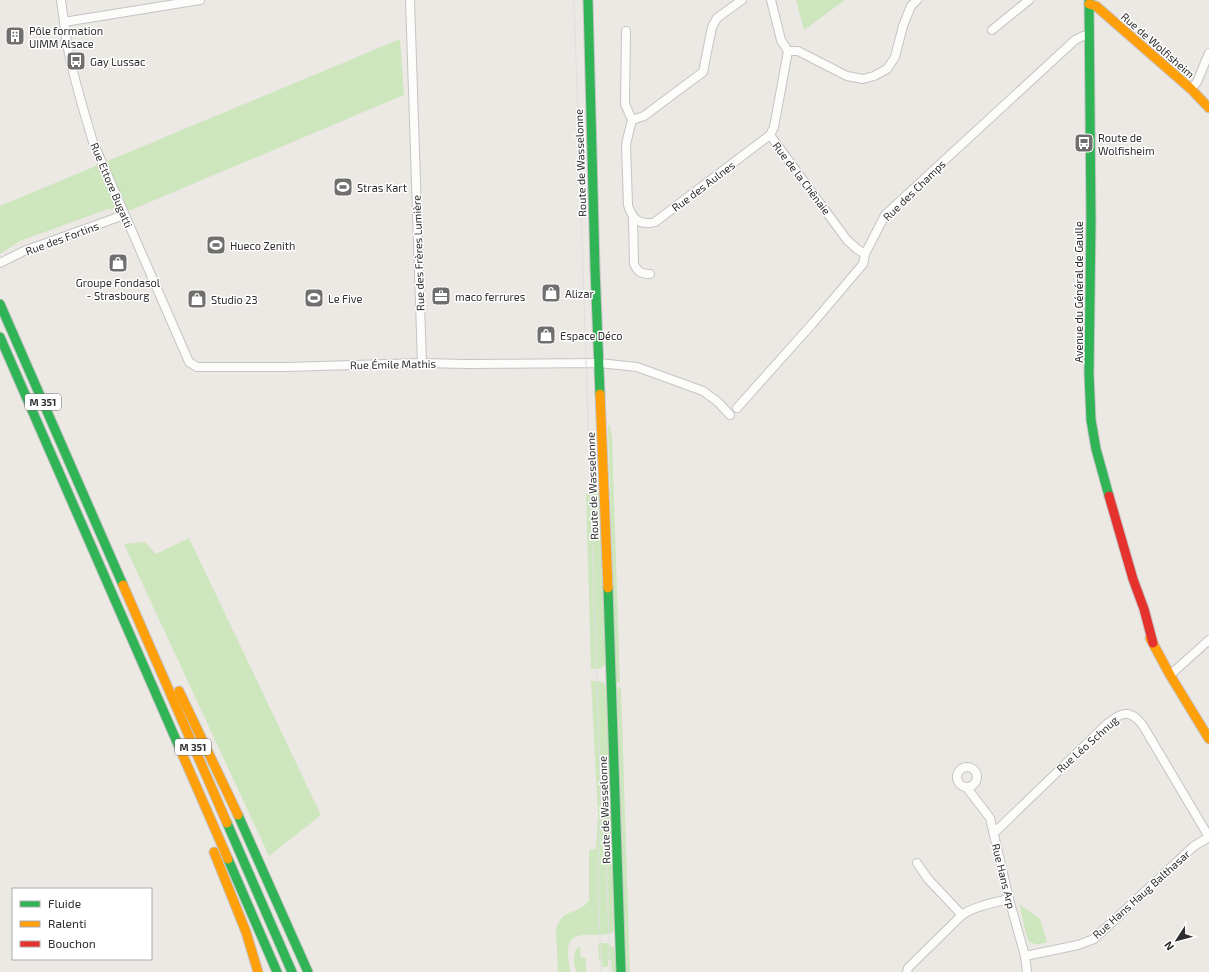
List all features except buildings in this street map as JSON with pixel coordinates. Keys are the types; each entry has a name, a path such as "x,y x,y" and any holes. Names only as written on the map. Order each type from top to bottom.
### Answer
{"main road":[{"name":"Route de Wasselonne","path":"588,0 595,260 612,674 621,972"},
{"name":"Avenue du Général de Gaulle","path":"1089,2 1091,227 1089,374 1091,420 1096,449 1153,643 1170,675 1209,740"},
{"name":"Rue de Wolfisheim","path":"1089,2 1096,6 1191,89 1209,108"},
{"name":"M 351","path":"0,304 292,972"},
{"name":"M 351","path":"0,337 277,972"},
{"path":"95,522 200,734 308,972"},
{"path":"146,671 174,753 198,814"},
{"path":"210,843 246,932 258,972"},
{"path":"269,884 301,946 312,972"}],"street":[{"name":"Rue Ettore Bugatti","path":"61,0 67,43 93,142 189,362"},
{"path":"64,22 200,0"},
{"name":"Rue des Frères Lumière","path":"410,0 422,363"},
{"path":"632,120 644,116 703,72 712,27 717,18 742,0"},
{"path":"771,0 781,40 788,51 798,51 847,76 863,79 874,76 888,69 895,57 903,26 911,6 917,0"},
{"path":"992,30 1029,0"},
{"path":"626,31 625,104 632,120 626,144 628,205 629,211 633,216 634,264 643,274 650,274"},
{"name":"Rue des Champs","path":"737,408 813,323 863,264 865,254 885,215 1075,40 1089,35"},
{"name":"Rue de la Chênaie","path":"788,51 774,127 770,135 847,240 865,254"},
{"path":"1191,89 1197,82 1209,52"},
{"name":"Rue des Aulnes","path":"633,216 638,221 644,223 655,222 770,135"},
{"name":"Rue des Fortins","path":"0,263 24,251 124,215"},
{"name":"Rue Émile Mathis","path":"189,362 197,367 285,367 422,363 468,364 599,362 637,367 703,391 718,402 730,415"},
{"path":"1170,675 1209,640"},
{"name":"Rue Léo Schnug","path":"994,833 1107,724 1116,716 1126,714 1137,718 1142,724 1209,837"},
{"name":"Rue Hans Arp","path":"967,788 990,818 1009,899 1025,956 1027,972"},
{"name":"Rue Hans Haug Balthasar","path":"1025,956 1078,944 1094,938 1194,846 1209,837"},
{"path":"917,863 928,879 962,915"},
{"path":"907,972 908,968 967,911 1009,899"}],"green space":[{"path":"796,0 845,0 804,30"},
{"path":"400,39 404,95 131,210 108,209 20,241 0,254 0,206"},
{"path":"608,425 610,425 612,437 620,682 616,683"},
{"path":"586,493 601,493 606,661 601,668 596,669 591,669"},
{"path":"189,538 321,815 269,856 124,544 145,542 156,554"},
{"path":"591,681 602,682 607,688 615,930 611,933 583,935 572,939 568,950 570,972 558,972 556,930 562,917 580,909 589,900 589,850 596,849 598,815"},
{"path":"617,687 621,688 630,972 626,972"},
{"path":"1019,904 1040,919 1047,942 1037,944 1028,941"},
{"path":"598,943 607,943 614,948 617,972 612,972 611,960 608,960 608,967 602,967 602,960 599,960"},
{"path":"578,947 580,947 581,958 586,958 586,972 577,972 576,969 574,956"}],"tram line":[{"path":"574,0 601,806 598,874 601,972"},
{"path":"605,824 610,972"}],"traffic: fast":[{"path":"588,0 600,394"},
{"path":"1089,0 1091,221 1089,374 1091,420 1096,449 1109,496"},
{"path":"0,304 123,585"},
{"path":"0,337 180,749"},
{"path":"608,588 621,972"},
{"path":"238,815 308,972"},
{"path":"227,823 292,972"},
{"path":"228,859 277,972"}],"traffic: slow":[{"path":"1089,4 1096,6 1191,89 1209,108"},
{"path":"600,394 608,588"},
{"path":"123,585 227,823"},
{"path":"1150,638 1170,675 1209,739"},
{"path":"179,691 238,815"},
{"path":"180,749 228,859"},
{"path":"214,852 246,932 258,972"}],"traffic: jam":[{"path":"1109,496 1153,643"}],"place":[{"name":"Pôle formation UIMM Alsace","path":"15,36"},
{"name":"Gay Lussac","path":"76,61"},
{"name":"Route de Wolfisheim","path":"1084,143"},
{"name":"Stras Kart","path":"343,187"},
{"name":"Hueco Zenith","path":"216,245"},
{"name":"Groupe Fondasol - Strasbourg","path":"118,263"},
{"name":"Alizar","path":"551,293"},
{"name":"maco ferrures","path":"441,296"},
{"name":"Le Five","path":"314,298"},
{"name":"Studio 23","path":"197,299"},
{"name":"Espace Déco","path":"546,335"}]}
